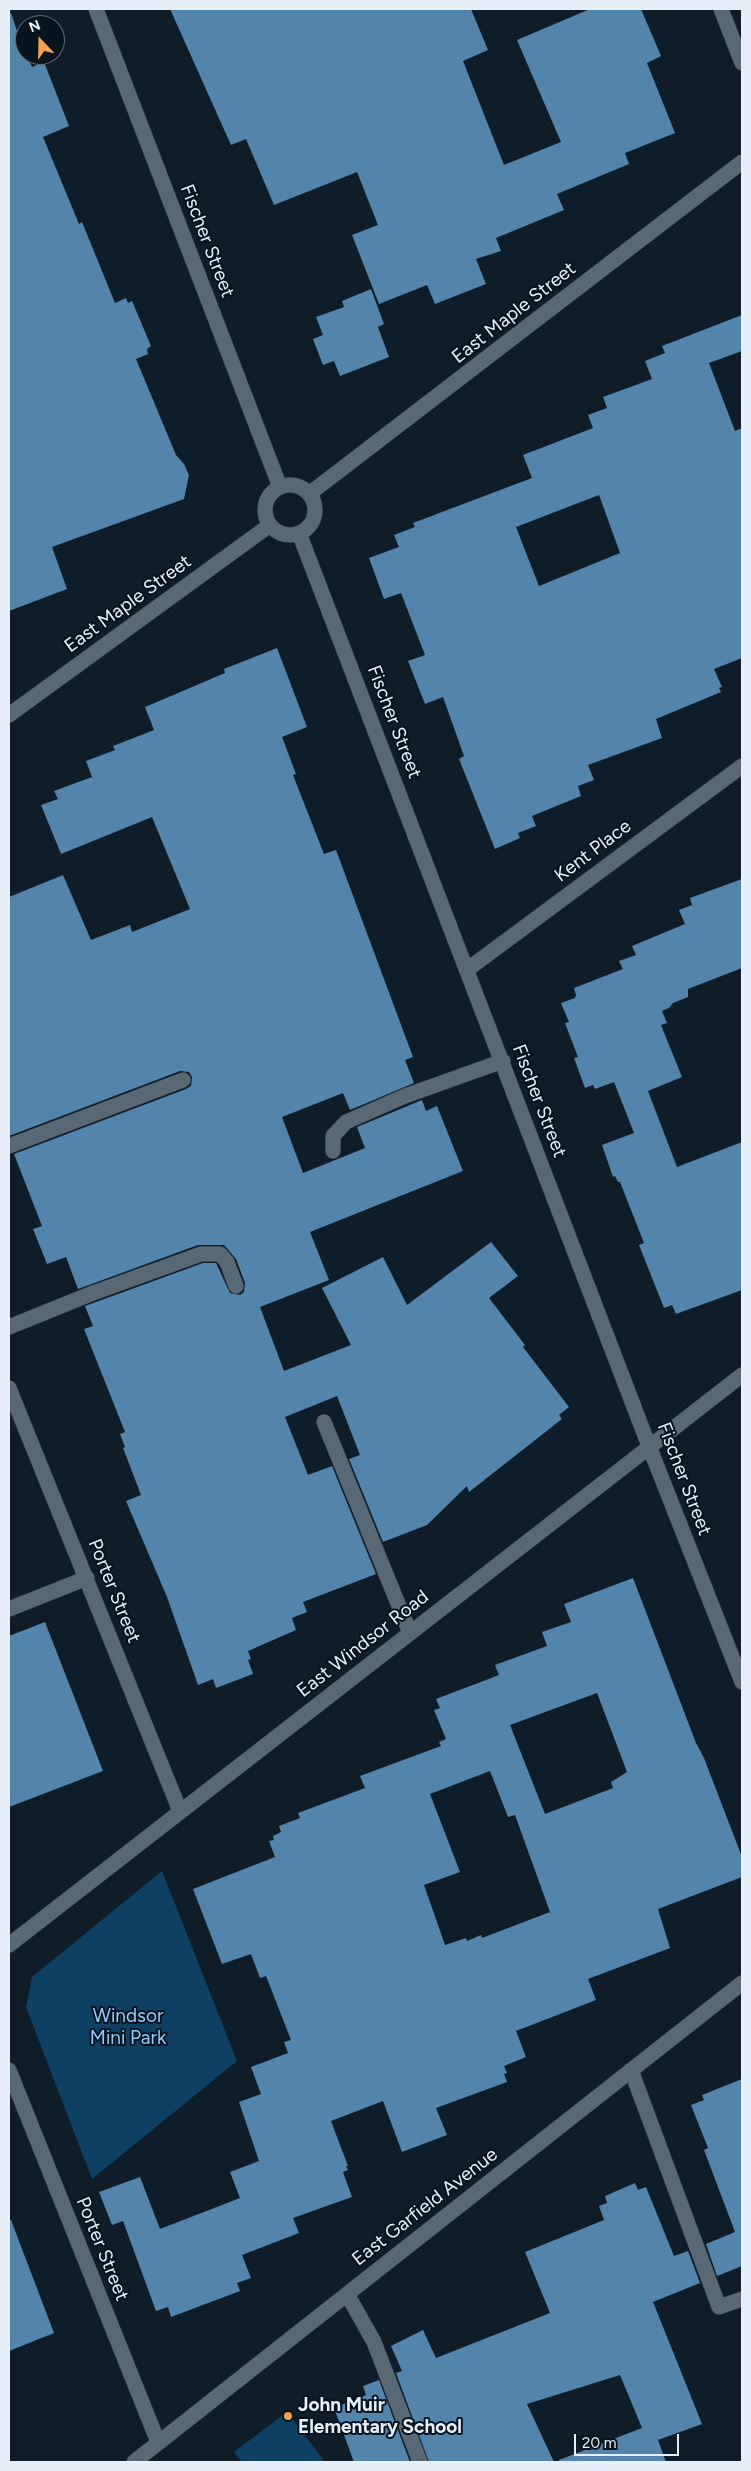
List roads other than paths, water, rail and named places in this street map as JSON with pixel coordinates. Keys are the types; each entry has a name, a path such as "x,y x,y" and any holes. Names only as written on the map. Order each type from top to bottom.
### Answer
{"street":[{"name":"Fischer Street","path":"96,9 280,487"},
{"path":"721,9 742,63"},
{"name":"East Maple Street","path":"309,494 742,162"},
{"path":"296,486 309,494 315,508 314,516 306,529 299,533 283,534 270,525 266,519 266,504 274,491 280,487 296,486"},
{"name":"East Maple Street","path":"9,715 270,525"},
{"name":"Fischer Street","path":"299,533 468,969 649,1446 742,1682"},
{"name":"Kent Place","path":"468,969 742,766"},
{"path":"333,1151 333,1136 346,1122 405,1096 503,1061"},
{"path":"9,1146 183,1080"},
{"path":"9,1327 92,1293 201,1254 220,1254 227,1262 236,1286"},
{"name":"East Windsor Road","path":"9,1945 742,1375"},
{"name":"Porter Street","path":"9,1388 12,1405 87,1578 180,1811"},
{"path":"324,1422 410,1633"},
{"path":"9,1609 87,1578"},
{"name":"East Garfield Avenue","path":"134,2462 742,1983"},
{"name":"Porter Street","path":"9,2070 158,2442"},
{"path":"631,2070 719,2307 742,2299"},
{"path":"346,2294 374,2342 420,2462"}],"place":[{"name":"John Muir Elementary School","path":"288,2416"}],"park label":[{"name":"Windsor Mini Park","path":"128,2027"}]}
